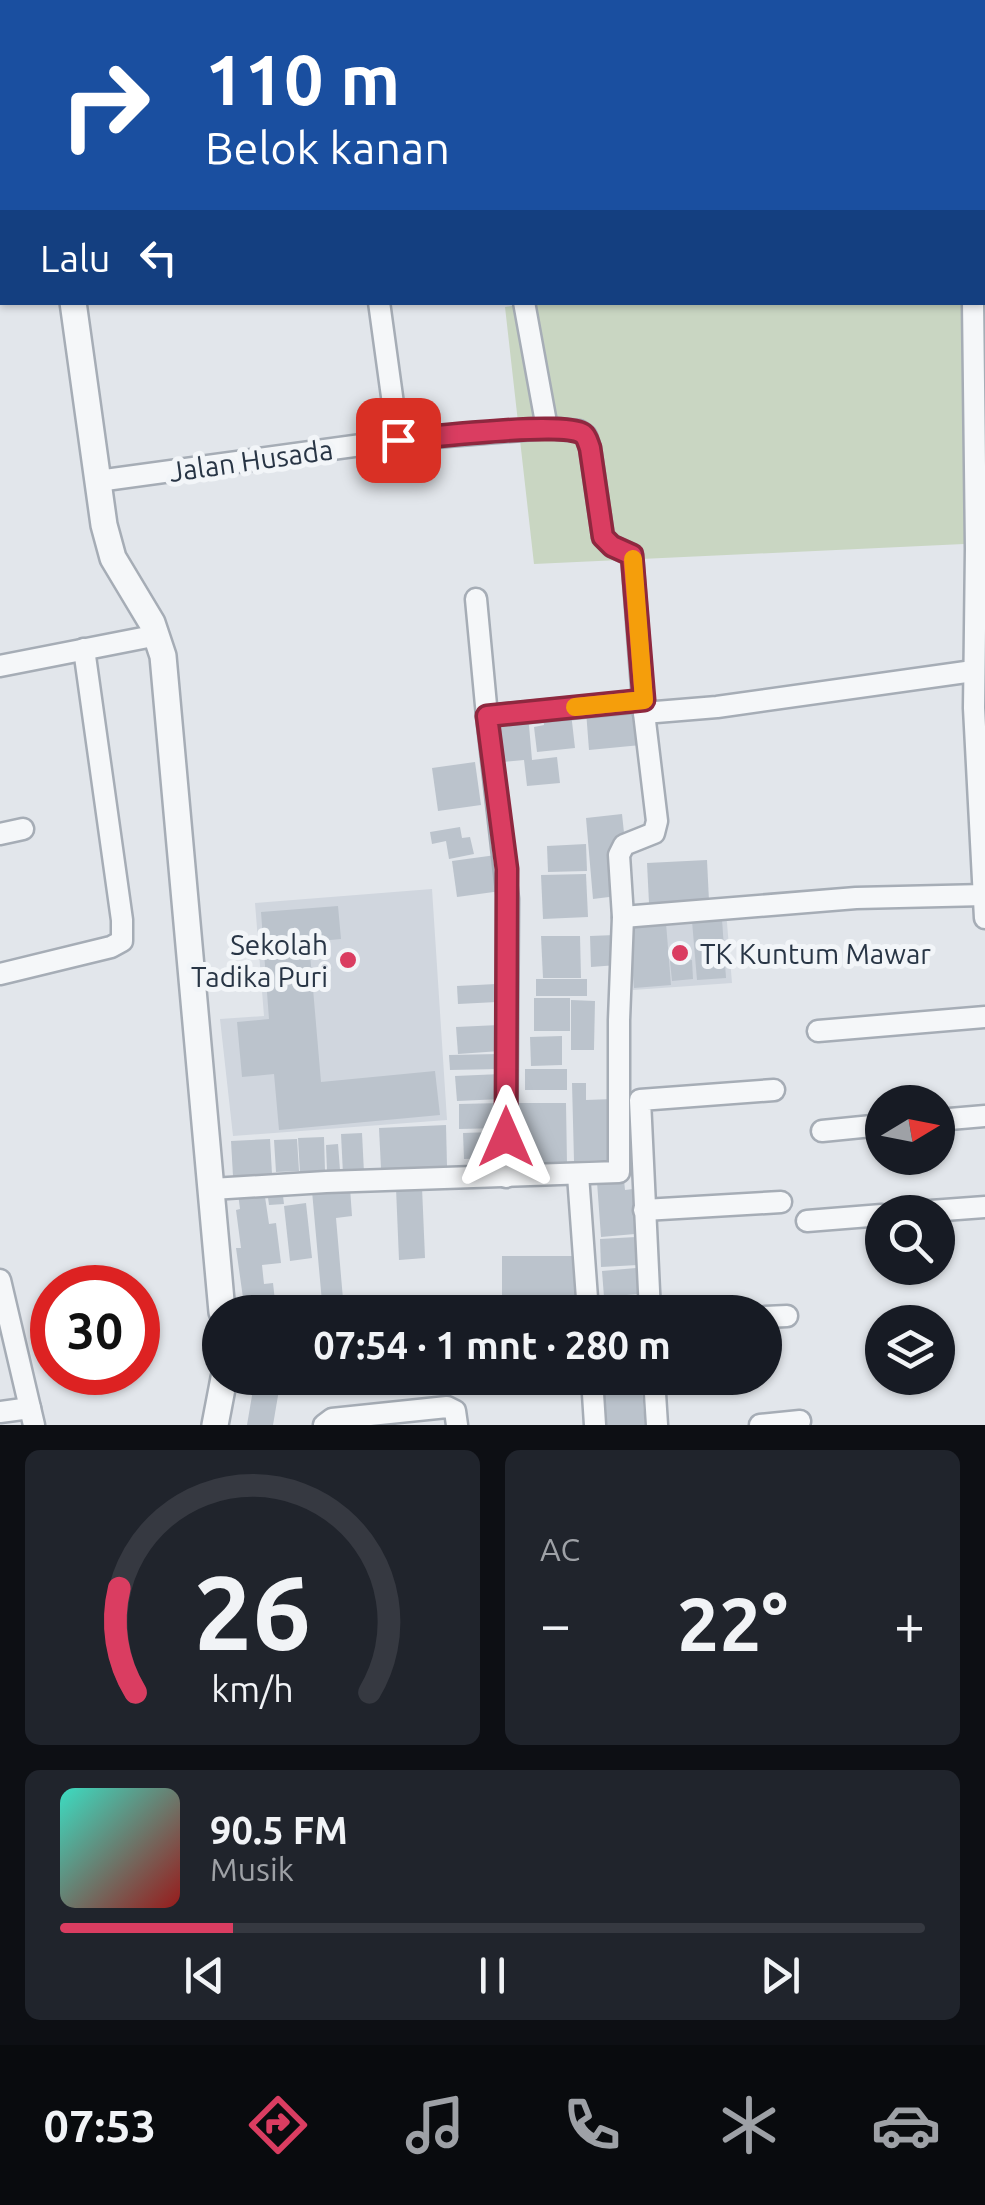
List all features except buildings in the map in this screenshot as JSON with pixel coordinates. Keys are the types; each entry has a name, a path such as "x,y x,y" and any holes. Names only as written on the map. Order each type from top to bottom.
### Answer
{"street":[{"path":"73,305 98,482 113,558 158,635 221,1295"},
{"path":"379,305 398,440"},
{"path":"525,305 547,428"},
{"path":"974,305 980,603 973,671 979,708 985,918"},
{"name":"Jalan Husada","path":"98,482 398,440 547,428 578,431 586,436 603,537 632,555 644,707"},
{"path":"476,599 508,884 506,1177"},
{"path":"0,666 158,635"},
{"path":"0,974 112,947 122,941 84,649"},
{"path":"487,716 717,707 973,671"},
{"path":"212,1189 620,1172 619,1020 624,917 618,855 624,846 654,833 658,821 644,707"},
{"path":"0,834 23,828"},
{"path":"624,917 856,898 985,895"},
{"path":"818,1031 985,1017"},
{"path":"649,1295 640,1100 774,1090"},
{"path":"955,1119 985,1116"},
{"path":"822,1131 865,1127"},
{"path":"578,1176 587,1295"},
{"path":"644,1210 781,1202"},
{"path":"955,1209 985,1207"},
{"path":"807,1221 865,1216"},
{"path":"0,1280 32,1416 0,1412"},
{"path":"782,1316 787,1316"},
{"path":"215,1425 221,1395"},
{"path":"593,1395 596,1425"},
{"path":"655,1395 657,1425"},
{"path":"324,1425 332,1419 448,1407 455,1411 457,1425"},
{"path":"760,1425 800,1421"}],"shaded area":[{"name":"Sekolah Tadika Puri","path":"432,889 447,1120 233,1136 220,1019 264,1016 255,903"},
{"name":"TK Kuntum Mawar","path":"726,911 732,983 633,990 627,922"}],"green space":[{"path":"985,305 985,543 534,564 505,307"}],"slow traffic":[{"path":"575,707 644,700 633,559"}],"place":[{"name":"TK Kuntum Mawar","path":"680,953"},
{"name":"Sekolah Tadika Puri","path":"348,960"}],"route":[{"path":"398,440 547,428 578,431 586,436 590,448 603,537 632,555 644,700 487,716 507,869 506,1137"}]}
